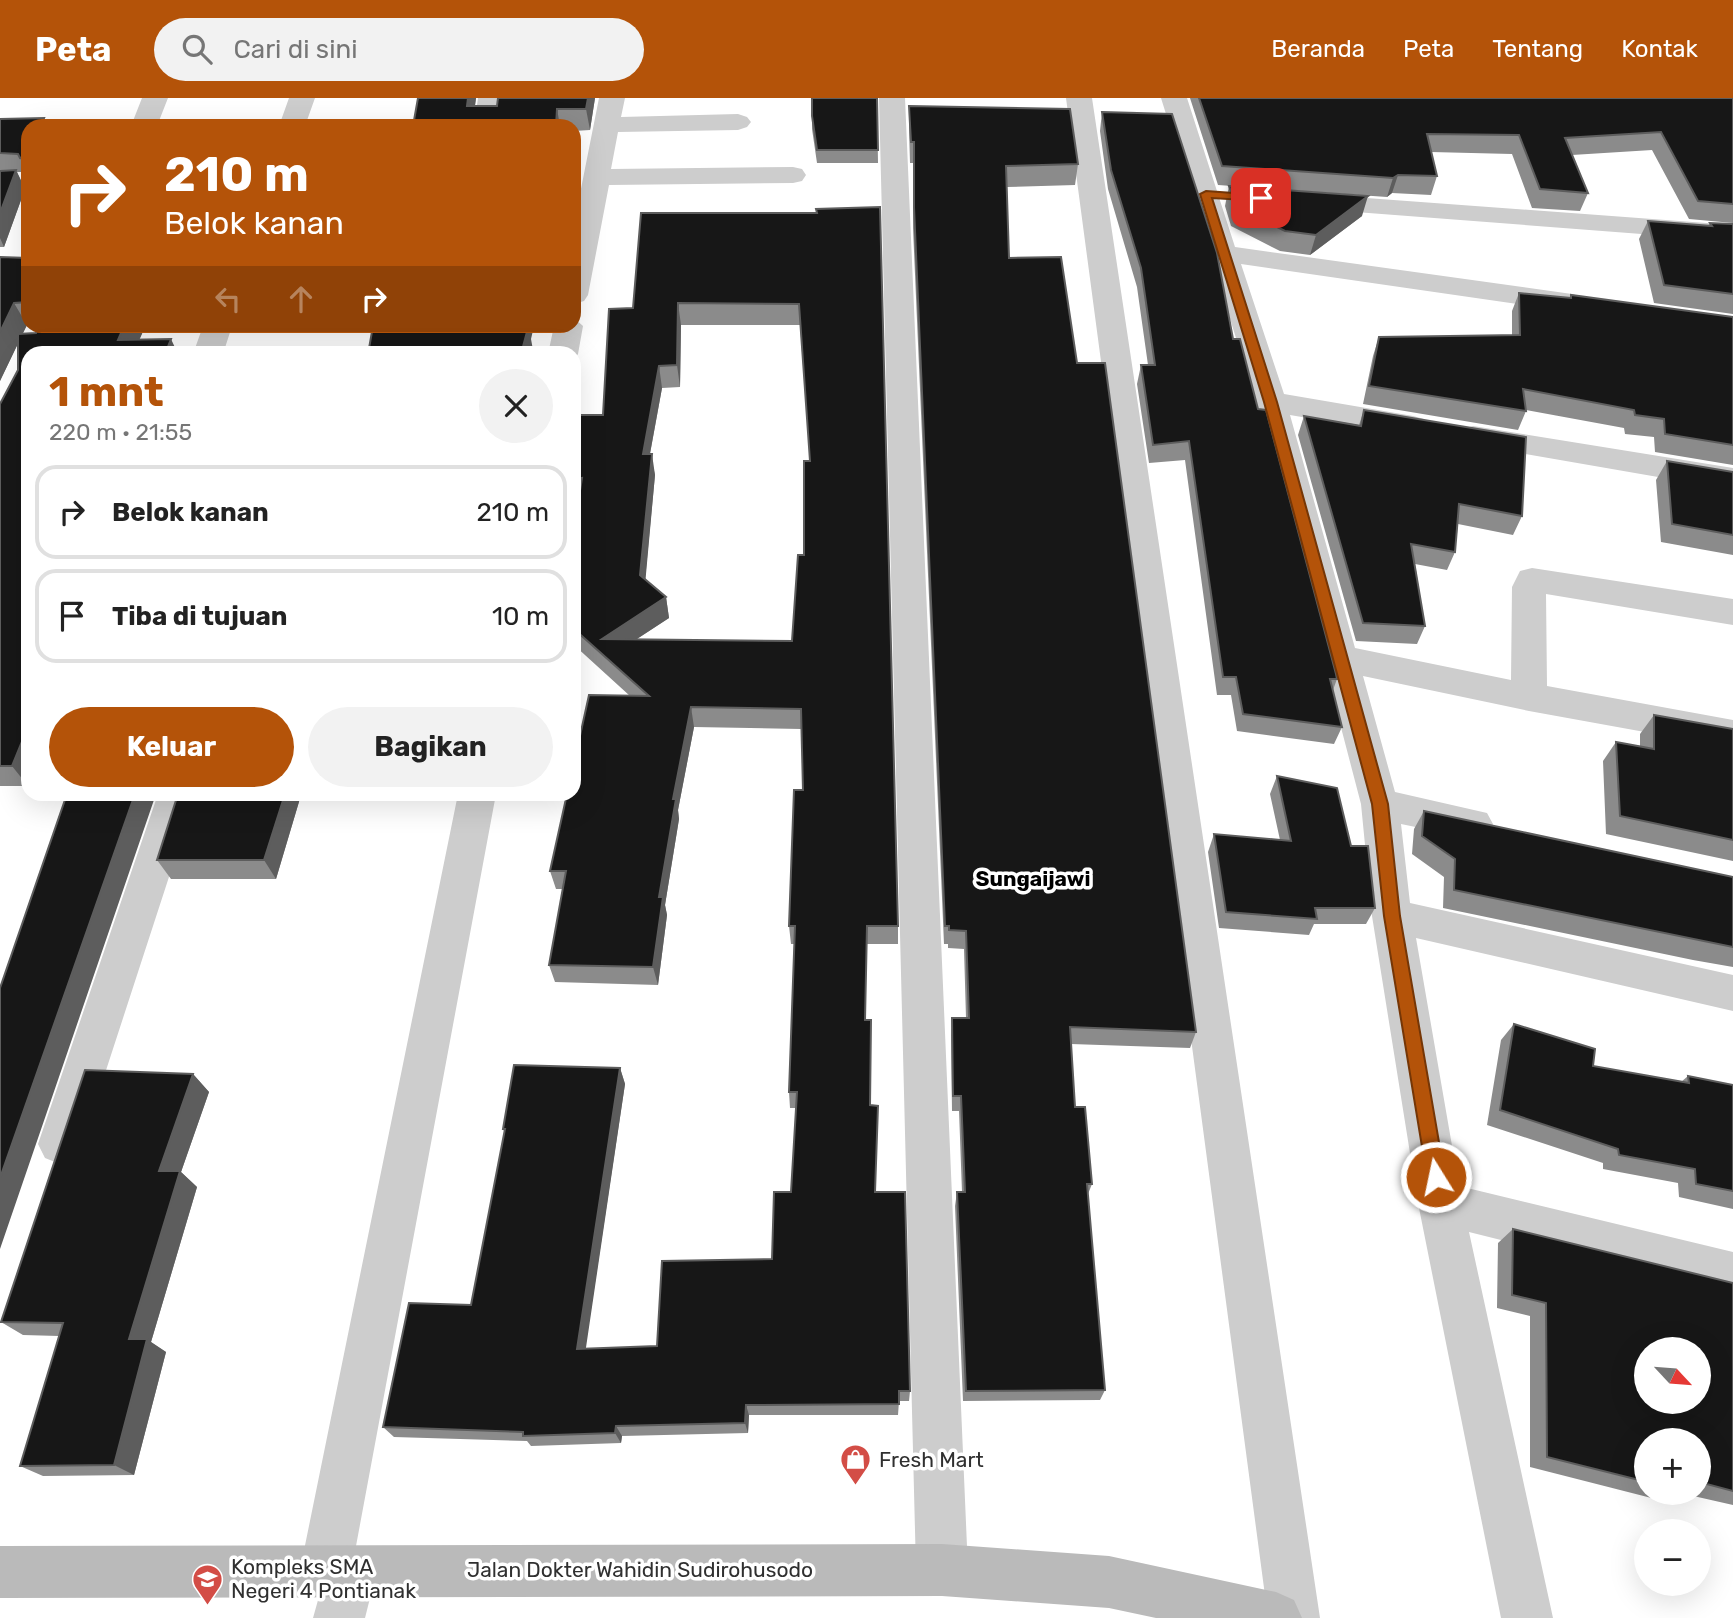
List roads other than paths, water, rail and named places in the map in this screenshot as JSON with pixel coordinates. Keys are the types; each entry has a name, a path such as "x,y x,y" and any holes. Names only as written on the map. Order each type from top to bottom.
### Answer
{"street":[{"path":"147,119 155,98"},
{"path":"294,119 302,98"},
{"path":"487,119 491,98"},
{"path":"581,259 612,98"},
{"path":"892,98 942,1570"},
{"path":"1079,98 1294,1618"},
{"path":"1174,98 1219,195 1222,253 1270,402 1380,804 1392,916 1440,1203 1527,1618"},
{"path":"607,125 738,122"},
{"path":"597,177 793,175"},
{"path":"1289,200 1733,233"},
{"path":"1222,253 1595,306"},
{"path":"1270,402 1733,479"},
{"path":"1529,697 1528,587 1532,580 1733,612"},
{"path":"1341,658 1529,697 1733,734"},
{"path":"49,1180 175,801"},
{"path":"339,1586 476,801"},
{"path":"1380,804 1502,830"},
{"path":"1392,916 1733,993"},
{"path":"1440,1203 1733,1275"},
{"name":"Jalan Dokter Wahidin Sudirohusodo","path":"0,1572 339,1586 942,1570 1109,1582 1276,1618"}],"place":[{"name":"Fresh Mart","path":"856,1487"},
{"name":"Kompleks SMA Negeri 4 Pontianak","path":"208,1606"}],"district":[{"name":"Sungaijawi","path":"1033,879"}]}
